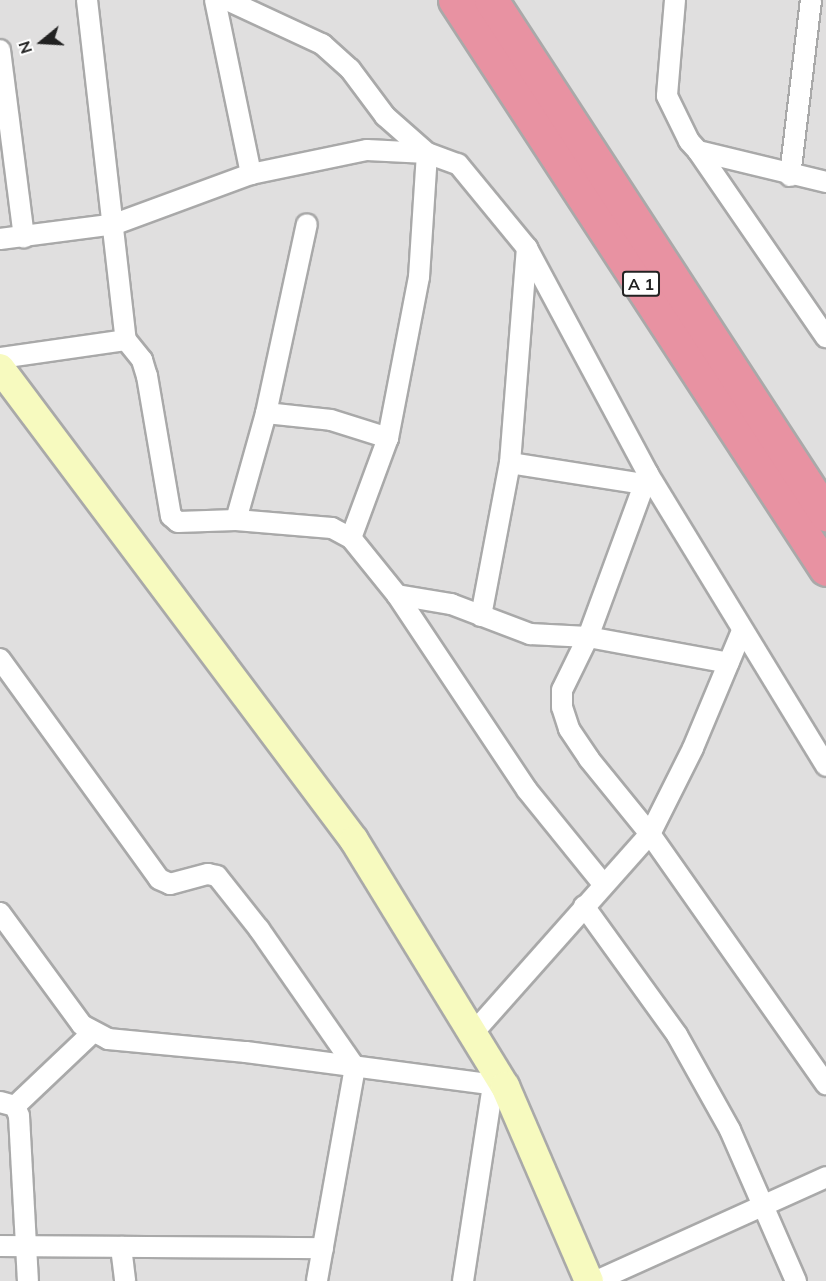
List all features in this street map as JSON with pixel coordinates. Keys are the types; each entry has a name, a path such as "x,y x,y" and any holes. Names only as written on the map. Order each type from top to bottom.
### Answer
{"highway":[{"name":"A 1","path":"456,0 826,569"},
{"name":"A 1","path":"491,0 826,514"}],"street":[{"path":"87,0 115,224 126,340 142,360 147,376 171,516 178,522 236,520 332,528 351,538 396,596 527,790 604,885"},
{"path":"215,0 251,174"},
{"path":"227,0 322,44 350,69 385,116 427,153"},
{"path":"675,0 667,96 681,131 698,151 826,337"},
{"path":"790,176 811,0"},
{"path":"0,50 24,237"},
{"path":"0,239 115,224 251,174 368,150 427,153 458,164 527,248 646,479 826,766"},
{"path":"698,151 790,176 826,182"},
{"path":"351,538 388,438 419,277 427,153"},
{"path":"236,520 266,413 307,224"},
{"path":"481,616 510,463 527,248"},
{"path":"0,358 126,340"},
{"path":"0,368 354,840 474,1032 590,1281"},
{"path":"266,413 331,420 388,438"},
{"path":"510,463 646,479"},
{"path":"646,479 588,637 562,690 562,707 569,729 650,834 826,1084"},
{"path":"396,596 451,604 530,634 588,637 729,663"},
{"path":"474,1032 650,834 693,748 742,631"},
{"path":"0,659 159,879 170,884 208,874 217,876 259,929 355,1067 317,1281"},
{"path":"584,906 676,1035 730,1131 796,1281"},
{"path":"0,913 82,1025 92,1033 124,1041 499,1085"},
{"path":"28,1281 19,1116 7,1104 92,1033"},
{"path":"463,1281 499,1085"},
{"path":"596,1281 826,1177"},
{"path":"0,1246 323,1248"},
{"path":"121,1247 125,1281"}],"shaded area":[{"path":"0,0 826,0 826,1281 0,1281"}]}
